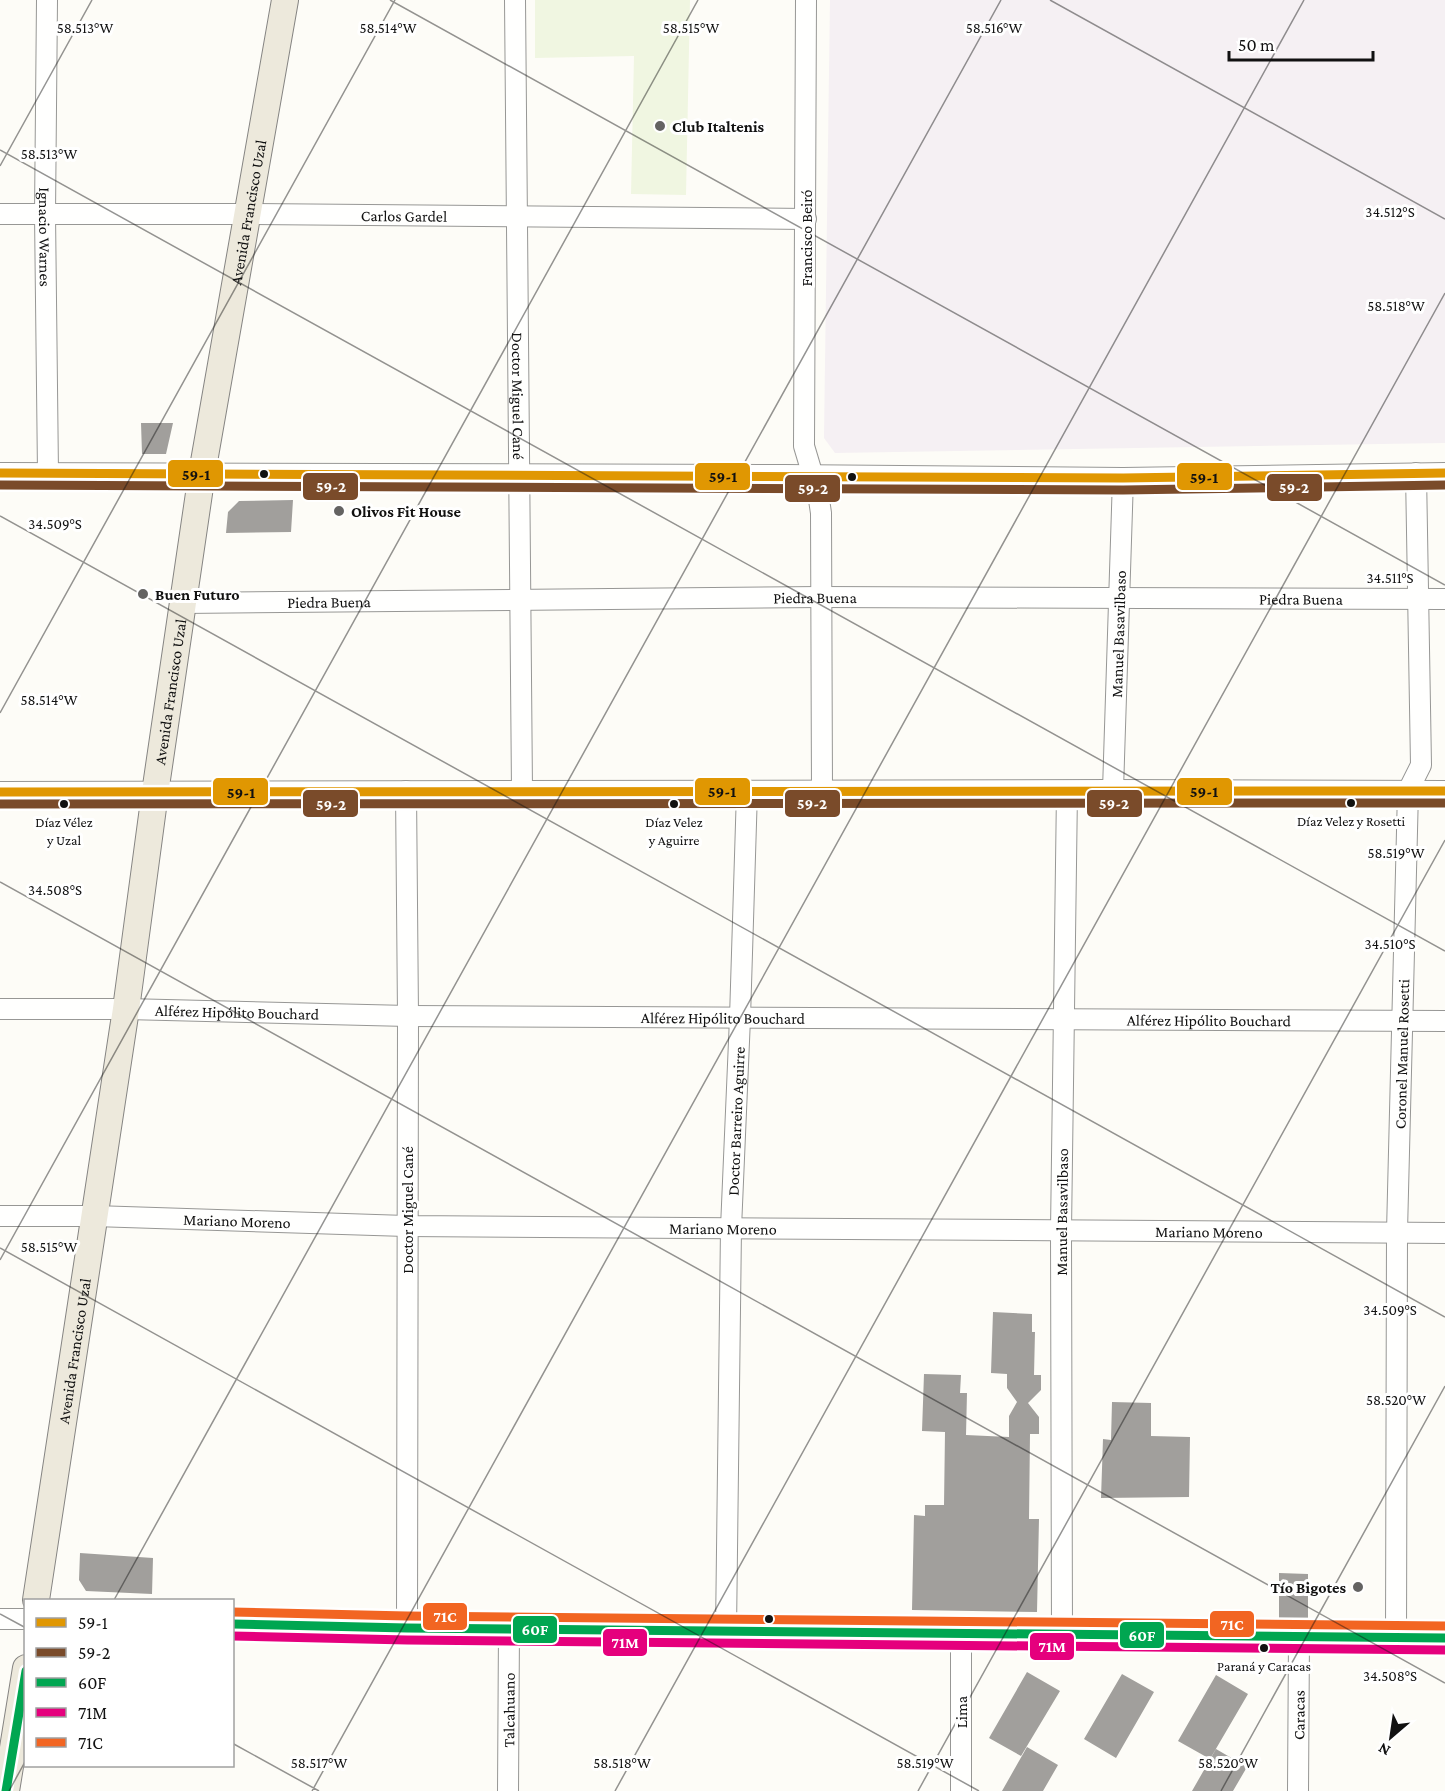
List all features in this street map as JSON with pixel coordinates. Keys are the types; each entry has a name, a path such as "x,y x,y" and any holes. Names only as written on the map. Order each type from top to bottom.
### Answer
{"main road":[{"name":"Avenida Francisco Uzal","path":"36,1599 126,1009 202,473 285,0"},
{"path":"6,1791 24,1680"}],"street":[{"name":"Ignacio Warnes","path":"47,0 45,214 48,473"},
{"name":"Doctor Miguel Cané","path":"514,0 522,791"},
{"name":"Francisco Beiró","path":"806,0 804,446 812,475"},
{"name":"Carlos Gardel","path":"0,214 806,219"},
{"path":"0,473 1123,478 1445,473"},
{"name":"Coronel Manuel Rosetti","path":"1396,1638 1397,1232 1408,791 1421,765 1416,473"},
{"path":"812,475 821,513 822,791"},
{"name":"Manuel Basavilbaso","path":"1113,790 1123,478"},
{"name":"Piedra Buena","path":"183,603 821,597 1445,599"},
{"name":"Doctor Miguel Cané","path":"406,791 407,1628"},
{"name":"Doctor Barreiro Aguirre","path":"726,1631 731,1228 747,791"},
{"name":"Manuel Basavilbaso","path":"1062,1634 1061,1230 1067,791"},
{"path":"0,792 1445,791"},
{"name":"Alférez Hipólito Bouchard","path":"0,1009 126,1009 408,1016 1445,1020"},
{"name":"Mariano Moreno","path":"0,1216 94,1216 406,1226 1445,1233"},
{"path":"0,1618 24,1619"},
{"path":"234,1624 407,1628 1445,1638"},
{"name":"Talcahuano","path":"508,1791 509,1629"},
{"name":"Lima","path":"961,1634 961,1791"},
{"name":"Caracas","path":"1298,1791 1299,1637"}],"shaded area":[{"path":"830,0 1445,0 1445,443 835,453 824,438"}],"green space":[{"name":"Club Italtenis","path":"535,0 690,0 686,195 631,194 634,56 535,58"}],"building":[{"path":"141,423 173,423 166,454 142,454"},
{"path":"293,500 291,532 226,533 228,512 239,501"},
{"path":"993,1312 1032,1314 1032,1332 1035,1332 1034,1375 1041,1375 1041,1390 1028,1403 1039,1417 1039,1434 1030,1434 1029,1519 1039,1519 1037,1612 912,1610 914,1515 925,1516 925,1505 944,1505 945,1432 922,1431 924,1374 961,1375 960,1393 967,1393 966,1435 1009,1437 1009,1416 1017,1402 1007,1388 1007,1374 991,1373"},
{"path":"1112,1402 1151,1403 1151,1436 1190,1437 1189,1497 1101,1498 1103,1439 1111,1440"},
{"path":"80,1553 153,1558 152,1594 86,1591 79,1580"},
{"path":"1279,1573 1308,1574 1308,1621 1279,1621"},
{"path":"1027,1672 1060,1691 1021,1756 989,1738"},
{"path":"1122,1674 1154,1692 1116,1758 1084,1739"},
{"path":"1216,1675 1248,1694 1210,1759 1178,1741"},
{"path":"1027,1747 1058,1765 1043,1791 1002,1791"},
{"path":"1216,1749 1247,1767 1233,1791 1192,1791"}],"transit line":[{"name":"59-1","path":"0,473 1123,478 1445,473"},
{"name":"59-2","path":"0,485 1123,490 1445,485"},
{"name":"59-1","path":"0,792 1445,791"},
{"name":"59-2","path":"0,804 1445,803"},
{"name":"71C","path":"234,1612 407,1616 1445,1626"},
{"name":"60F","path":"234,1624 407,1628 1445,1638"},
{"name":"71M","path":"234,1636 407,1640 1445,1650"},
{"name":"60F","path":"6,1791 24,1683"}],"place":[{"name":"Club Italtenis","path":"660,126"},
{"name":"Olivos Fit House","path":"339,511"},
{"name":"Buen Futuro","path":"143,594"},
{"name":"Díaz Velez y Rosetti","path":"1351,803"},
{"name":"Díaz Vélez y Uzal","path":"64,804"},
{"name":"Díaz Velez y Aguirre","path":"674,804"},
{"name":"Tío Bigotes","path":"1358,1587"},
{"name":"Paraná y Caracas","path":"1264,1648"}]}
